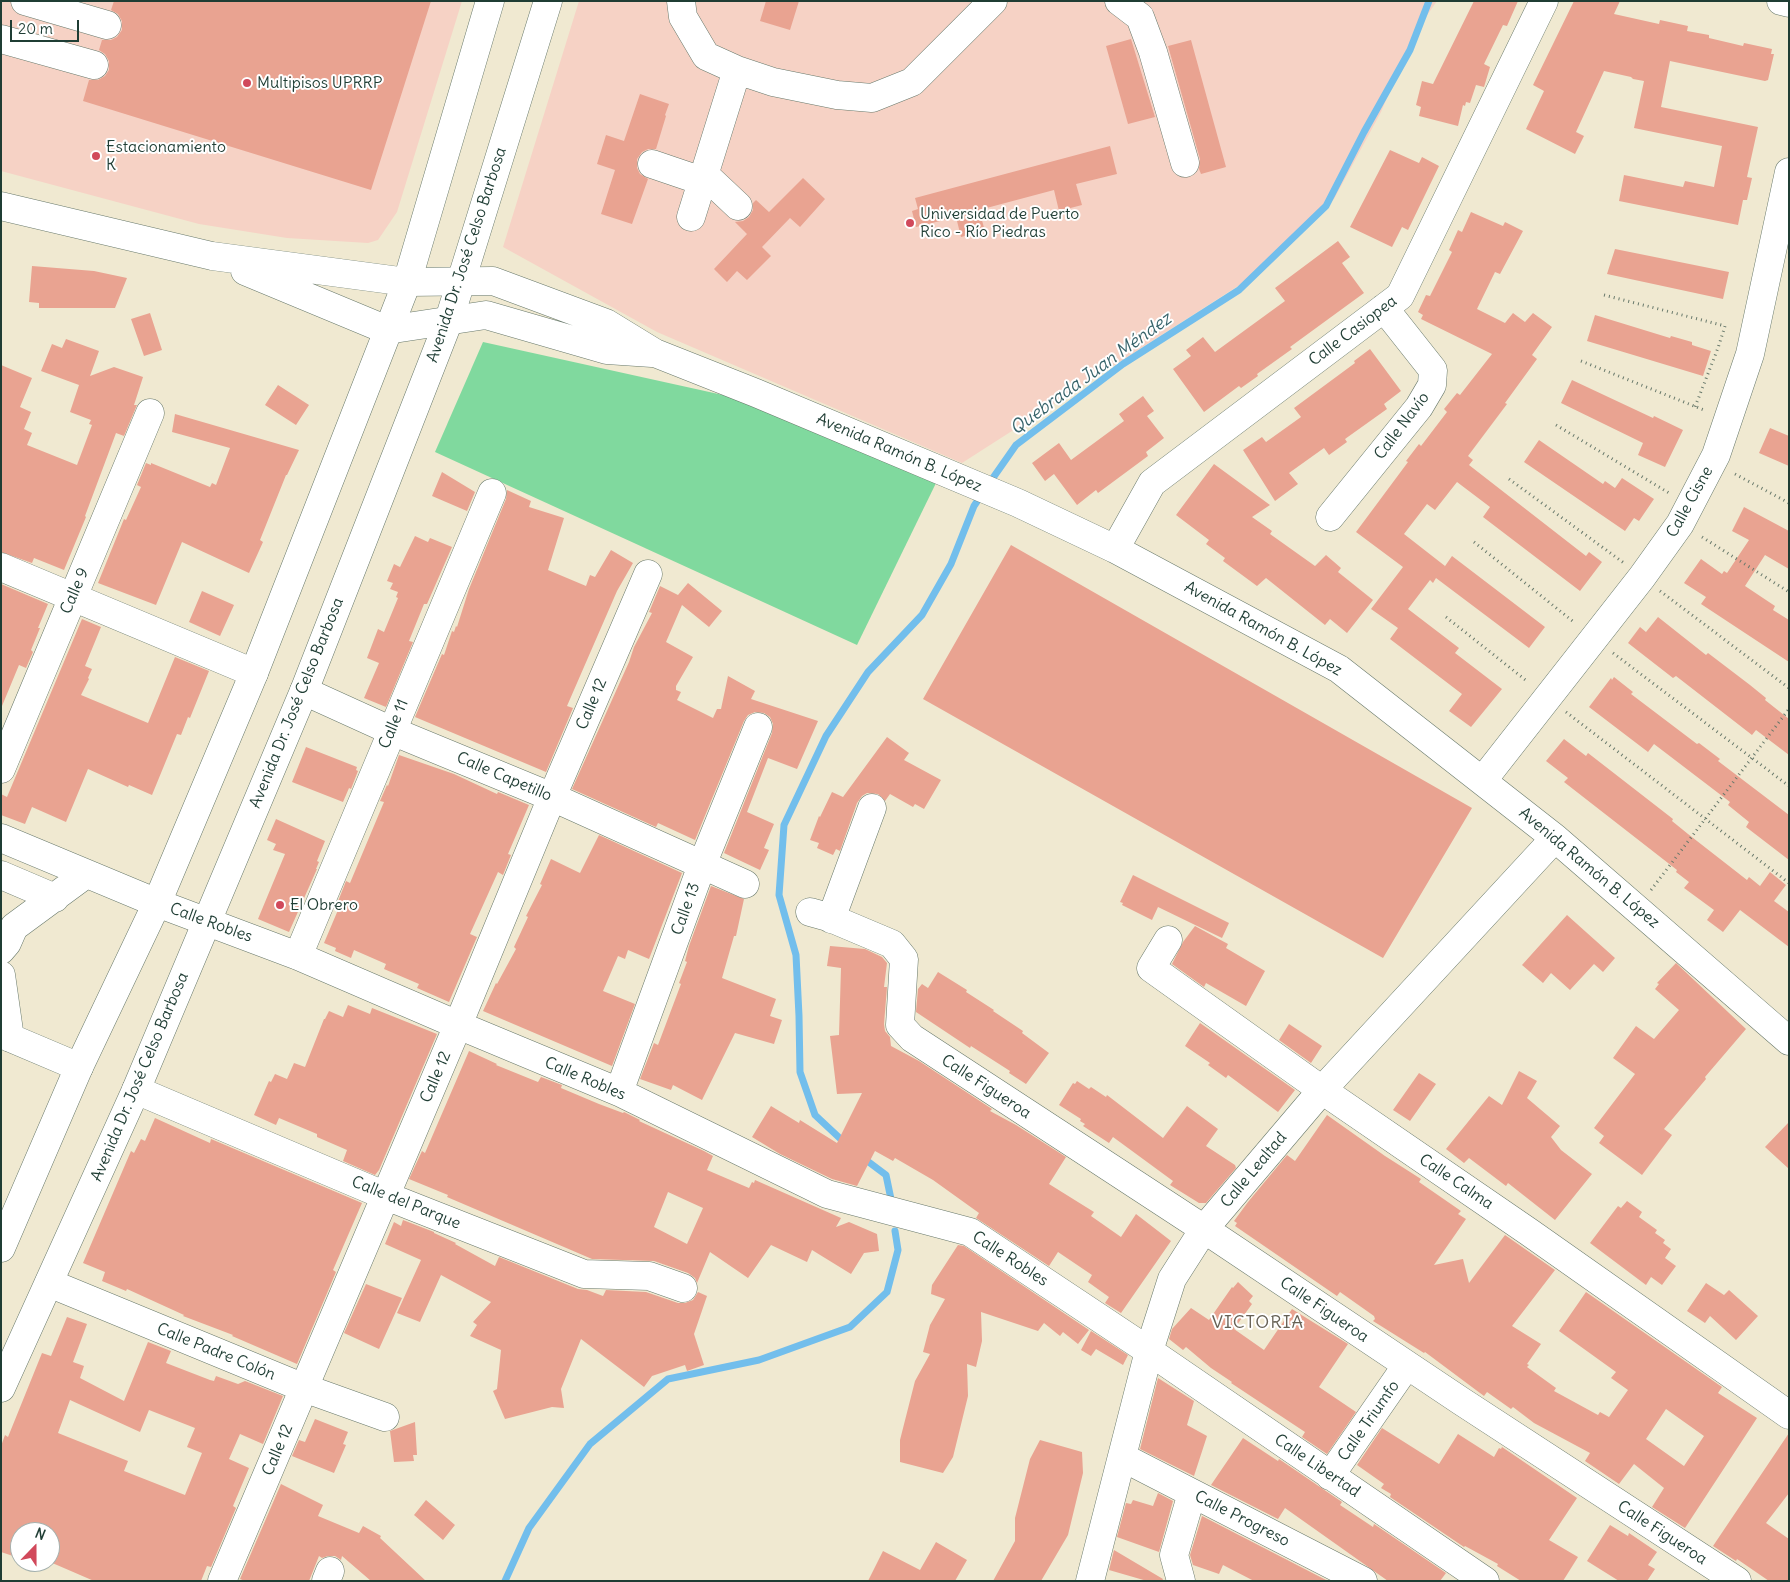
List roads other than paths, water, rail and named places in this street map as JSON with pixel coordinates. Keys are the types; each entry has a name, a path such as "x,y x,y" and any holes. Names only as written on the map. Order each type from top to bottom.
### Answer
{"street":[{"path":"25,1 107,25"},
{"path":"1,1248 80,1067 156,903 254,673 407,282 490,1"},
{"name":"Avenida Dr. José Celso Barbosa","path":"1,1388 136,1090 304,691 449,320 548,1"},
{"path":"681,1 683,16 706,56 737,70 773,82 837,95 872,98 912,82 994,1"},
{"path":"1119,1 1140,17 1153,52 1186,163"},
{"name":"Calle Casiopea","path":"1115,549 1152,484 1400,296 1544,1"},
{"path":"1781,1 1789,3"},
{"path":"1,39 94,65"},
{"path":"691,217 737,70"},
{"path":"652,164 703,178 738,206"},
{"name":"Calle Cisne","path":"1483,780 1642,577 1685,514 1712,462 1750,354 1789,172"},
{"path":"1,206 212,256 387,330"},
{"name":"Avenida Ramón B. López","path":"212,256 407,282 493,281 606,323 655,353 756,392 1018,503 1115,549 1339,668 1555,838 1785,1030"},
{"name":"Calle Navío","path":"1330,517 1420,407 1432,385 1433,370 1384,308"},
{"name":"Avenida Ramón B. López","path":"387,330 486,315 607,350 655,353"},
{"name":"Calle 9","path":"1,769 150,413"},
{"name":"Calle 11","path":"298,956 492,493"},
{"path":"1,567 254,673"},
{"name":"Calle 12","path":"222,1581 458,1026 552,797 648,574"},
{"name":"Calle Capetillo","path":"304,691 392,731 552,797 745,884"},
{"name":"Calle 13","path":"619,1092 702,865 758,728"},
{"name":"Calle Figueroa","path":"872,808 821,915 892,944 904,959 900,1025 912,1038 1737,1581"},
{"name":"Calle Robles","path":"1,838 156,903 298,956 458,1026 619,1092 827,1194 970,1232 1149,1351"},
{"name":"Calle Lealtad","path":"1090,1581 1149,1351 1172,1279 1204,1229 1322,1090 1555,838"},
{"path":"5,933 86,874"},
{"path":"1,875 55,898"},
{"name":"Calle Calma","path":"1168,940 1151,968 1322,1090 1521,1226 1789,1415"},
{"path":"1,976 6,1036 80,1067"},
{"name":"Calle del Parque","path":"136,1090 386,1196 584,1274 649,1276 683,1288"},
{"name":"Calle Padre Colón","path":"49,1283 304,1388 385,1417"},
{"name":"Calle Libertad","path":"1149,1351 1485,1581"},
{"name":"Calle Triumfo","path":"1330,1476 1407,1365"},
{"name":"Calle Progreso","path":"1122,1457 1363,1581"},
{"path":"1181,1581 1174,1555 1192,1493"}],"waterway":[{"name":"Quebrada Juan Méndez","path":"988,485 1016,445 1123,364 1239,290 1326,206 1364,132 1410,50 1429,1"},
{"name":"Quebrada Juan Méndez","path":"846,1144 815,1115 800,1072 796,955 779,895 784,825 826,736 868,672 922,615 951,564 974,506 982,494"},
{"name":"Quebrada Juan Méndez","path":"862,1157 886,1175 892,1204"},
{"name":"Quebrada Juan Méndez","path":"505,1581 529,1528 590,1444 668,1379 759,1360 850,1327 887,1292 898,1250 895,1231"}],"place":[{"name":"Multipisos UPRRP","path":"247,83"},
{"name":"Estacionamiento K","path":"96,156"},
{"name":"Universidad de Puerto Rico - Río Piedras","path":"910,223"},
{"name":"El Obrero","path":"280,905"}],"district":[{"name":"VICTORIA","path":"1258,1323"}]}
